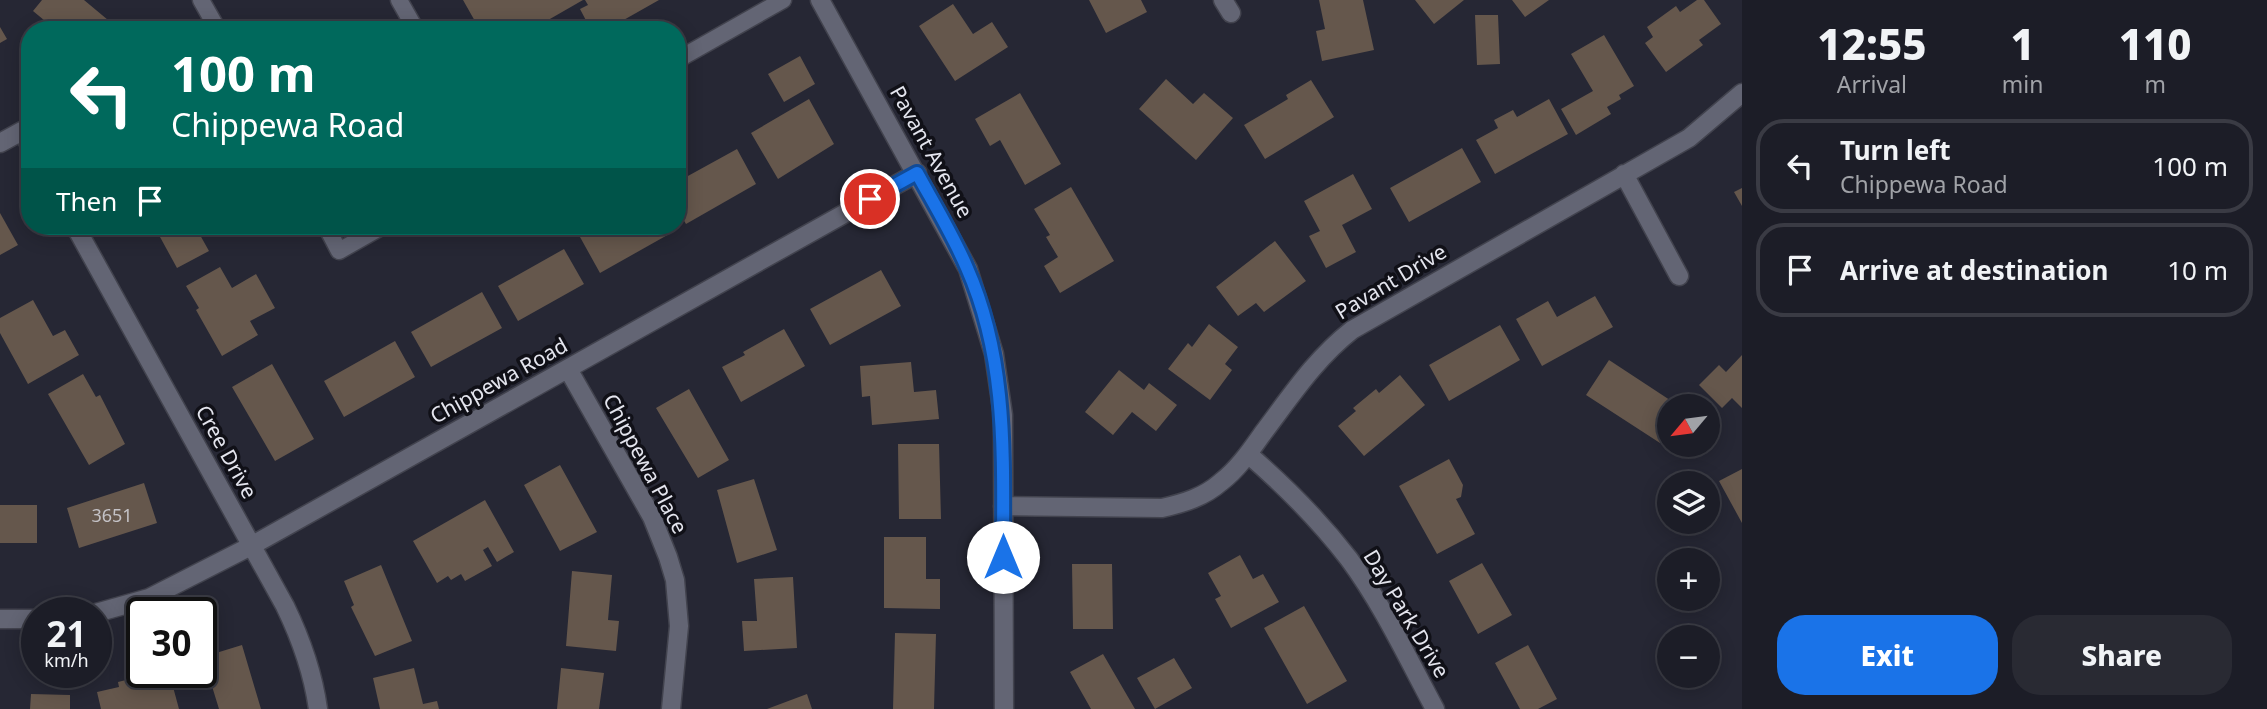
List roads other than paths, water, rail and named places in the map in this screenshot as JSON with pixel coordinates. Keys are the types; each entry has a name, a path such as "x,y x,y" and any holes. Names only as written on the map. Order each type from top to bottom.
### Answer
{"street":[{"name":"Pavant Avenue","path":"820,0 968,269 994,354 1003,415 1004,709"},
{"name":"Pavant Drive","path":"1003,506 1162,508 1189,501 1210,490 1223,481 1248,454 1307,373 1352,330 1689,138 1742,93"},
{"path":"0,143 21,132"},
{"name":"Chippewa Road","path":"112,608 149,598 251,546 917,173"},
{"path":"1624,174 1679,276"},
{"name":"Cree Drive","path":"80,235 296,628 312,675 318,709"},
{"name":"Chippewa Place","path":"568,369 652,517 675,580 679,626 671,709"},
{"name":"Day Park Drive","path":"1248,454 1296,498 1349,561 1374,598 1435,709"},
{"path":"0,619 21,619"}],"lane":[{"path":"201,0 213,21"},
{"path":"400,0 411,21"},
{"path":"686,55 783,0"},
{"path":"331,235 339,251 367,235"}]}
